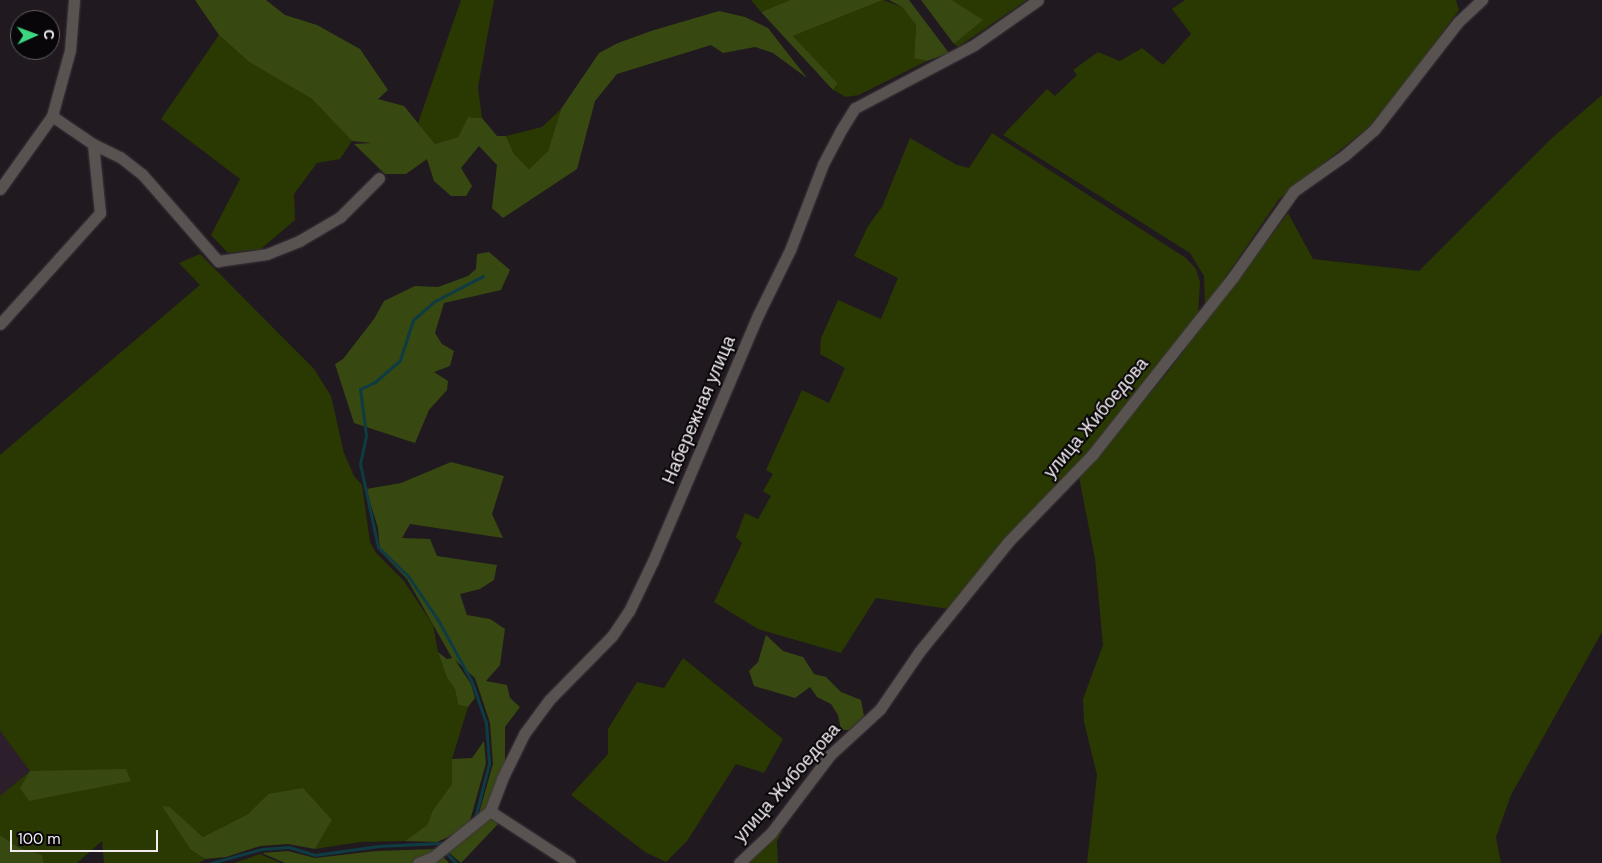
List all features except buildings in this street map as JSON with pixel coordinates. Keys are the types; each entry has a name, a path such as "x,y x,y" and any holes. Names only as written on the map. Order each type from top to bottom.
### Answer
{"street":[{"path":"0,189 52,116 70,50 74,0"},
{"name":"Набережная улица","path":"487,814 510,757 524,734 549,700 612,636 629,610 653,561 758,315 802,224 824,164 855,108 974,45 1038,0"},
{"name":"улица Жибоедова","path":"739,863 771,833 830,755 880,709 920,652 1008,542 1092,455 1233,278 1294,191 1346,155 1374,130 1458,22 1482,0"},
{"path":"52,116 93,144 120,157 142,174 218,261 267,254 299,242 340,217 380,178"},
{"path":"0,324 100,213 93,144"},
{"path":"418,863 433,857 487,814 570,863"}],"shaded area":[{"path":"0,731 30,771 0,797"}],"green space":[{"path":"195,0 266,0 285,15 317,25 360,49 388,90 378,99 404,106 435,144 458,137 468,117 482,118 497,136 506,136 514,154 529,169 548,151 561,109 599,53 618,43 651,31 719,11 745,17 768,28 807,78 773,53 755,47 723,53 711,45 617,74 595,101 577,169 503,218 492,208 497,165 479,146 461,168 472,186 466,196 451,196 434,181 427,159 406,174 385,174 354,144 372,143 352,141 312,99 249,62 219,35"},
{"path":"461,0 494,0 478,87 482,118 468,117 458,137 435,144 418,123"},
{"path":"751,0 790,0 761,12"},
{"path":"790,0 883,0 793,36 838,84 833,90 761,12"},
{"path":"883,0 902,7 916,25 914,57 927,61 859,95 846,97 833,90 838,85 793,36"},
{"path":"889,0 909,0 949,53 927,61 914,58 916,25 902,7"},
{"path":"921,0 952,0 983,20 954,44"},
{"path":"952,0 1027,0 958,47 954,44 982,20"},
{"path":"1185,0 1456,0 1459,10 1411,76 1369,127 1279,199 1205,307 1204,276 1190,253 1003,135 1047,89 1055,96 1077,75 1073,70 1098,52 1120,61 1142,48 1163,65 1191,34 1172,9"},
{"path":"219,35 249,62 312,99 352,141 340,159 317,163 294,194 295,220 261,249 228,253 211,235 240,179 161,119"},
{"path":"1602,95 1602,632 1511,795 1496,837 1501,863 1087,863 1097,775 1084,722 1083,699 1103,645 1095,559 1079,477 1167,373 1288,213 1313,259 1419,271 1552,138"},
{"path":"561,109 548,151 529,169 514,154 506,136 542,127"},
{"path":"992,133 1186,258 1196,269 1200,282 1198,316 1083,459 949,609 876,598 841,653 758,629 714,602 742,543 736,537 745,513 758,519 771,496 763,491 773,474 766,470 802,390 829,403 845,368 820,354 821,338 838,300 881,319 898,278 854,256 868,226 882,207 910,138 957,165 969,168"},
{"path":"489,252 510,270 501,290 444,303 435,333 442,344 454,351 450,366 434,372 448,381 447,390 429,410 415,443 354,423 335,364 343,359 374,319 384,301 415,286 438,287 468,276 476,269 477,254"},
{"path":"200,254 314,369 331,396 344,453 354,476 362,485 370,542 376,553 404,581 433,625 438,652 447,678 455,689 458,705 468,707 452,759 452,784 433,810 427,825 405,841 360,842 315,849 332,820 268,794 248,814 203,837 170,807 191,850 205,859 199,863 104,863 102,841 77,863 44,863 42,855 18,847 0,835 0,796 30,771 0,731 0,455 200,285 179,263"},
{"path":"451,462 504,476 492,514 503,538 410,524 402,538 430,539 437,556 497,565 494,580 480,589 460,594 467,615 490,619 505,629 500,665 486,681 507,685 510,698 520,707 505,727 505,763 493,813 498,824 461,863 441,846 474,831 493,764 490,723 475,678 455,660 471,684 475,698 468,707 458,705 455,689 447,678 438,652 447,659 452,658 407,579 380,551 378,528 366,489 401,483"},
{"path":"766,635 783,651 803,657 814,674 826,677 841,692 861,700 864,716 849,730 841,730 838,715 831,704 817,697 810,687 795,698 754,686 749,671 758,662"},
{"path":"683,658 783,739 764,773 736,764 687,841 666,862 645,852 571,795 608,754 608,729 637,682 664,688"},
{"path":"484,741 486,763 468,828 437,842 405,841 427,825 433,810 452,784 452,759 472,758"},
{"path":"126,769 131,781 29,801 20,788 30,771"},
{"path":"303,788 332,820 315,849 288,844 260,846 226,857 205,859 191,850 162,806 170,807 203,837 248,814 268,794"},
{"path":"783,830 777,841 778,863 744,863"},
{"path":"0,835 18,847 42,855 44,863 0,863"},
{"path":"436,849 449,863 285,863 262,853 288,851 315,858 376,851"},
{"path":"260,854 281,863 234,863"}],"waterway":[{"path":"475,818 489,763 486,723 472,682 438,620 408,576 378,547 360,464 366,435 360,389 375,382 400,360 413,320 435,301 483,276"},
{"path":"211,863 262,849 289,847 315,855 378,846 442,843"},
{"path":"444,851 456,863"}]}
